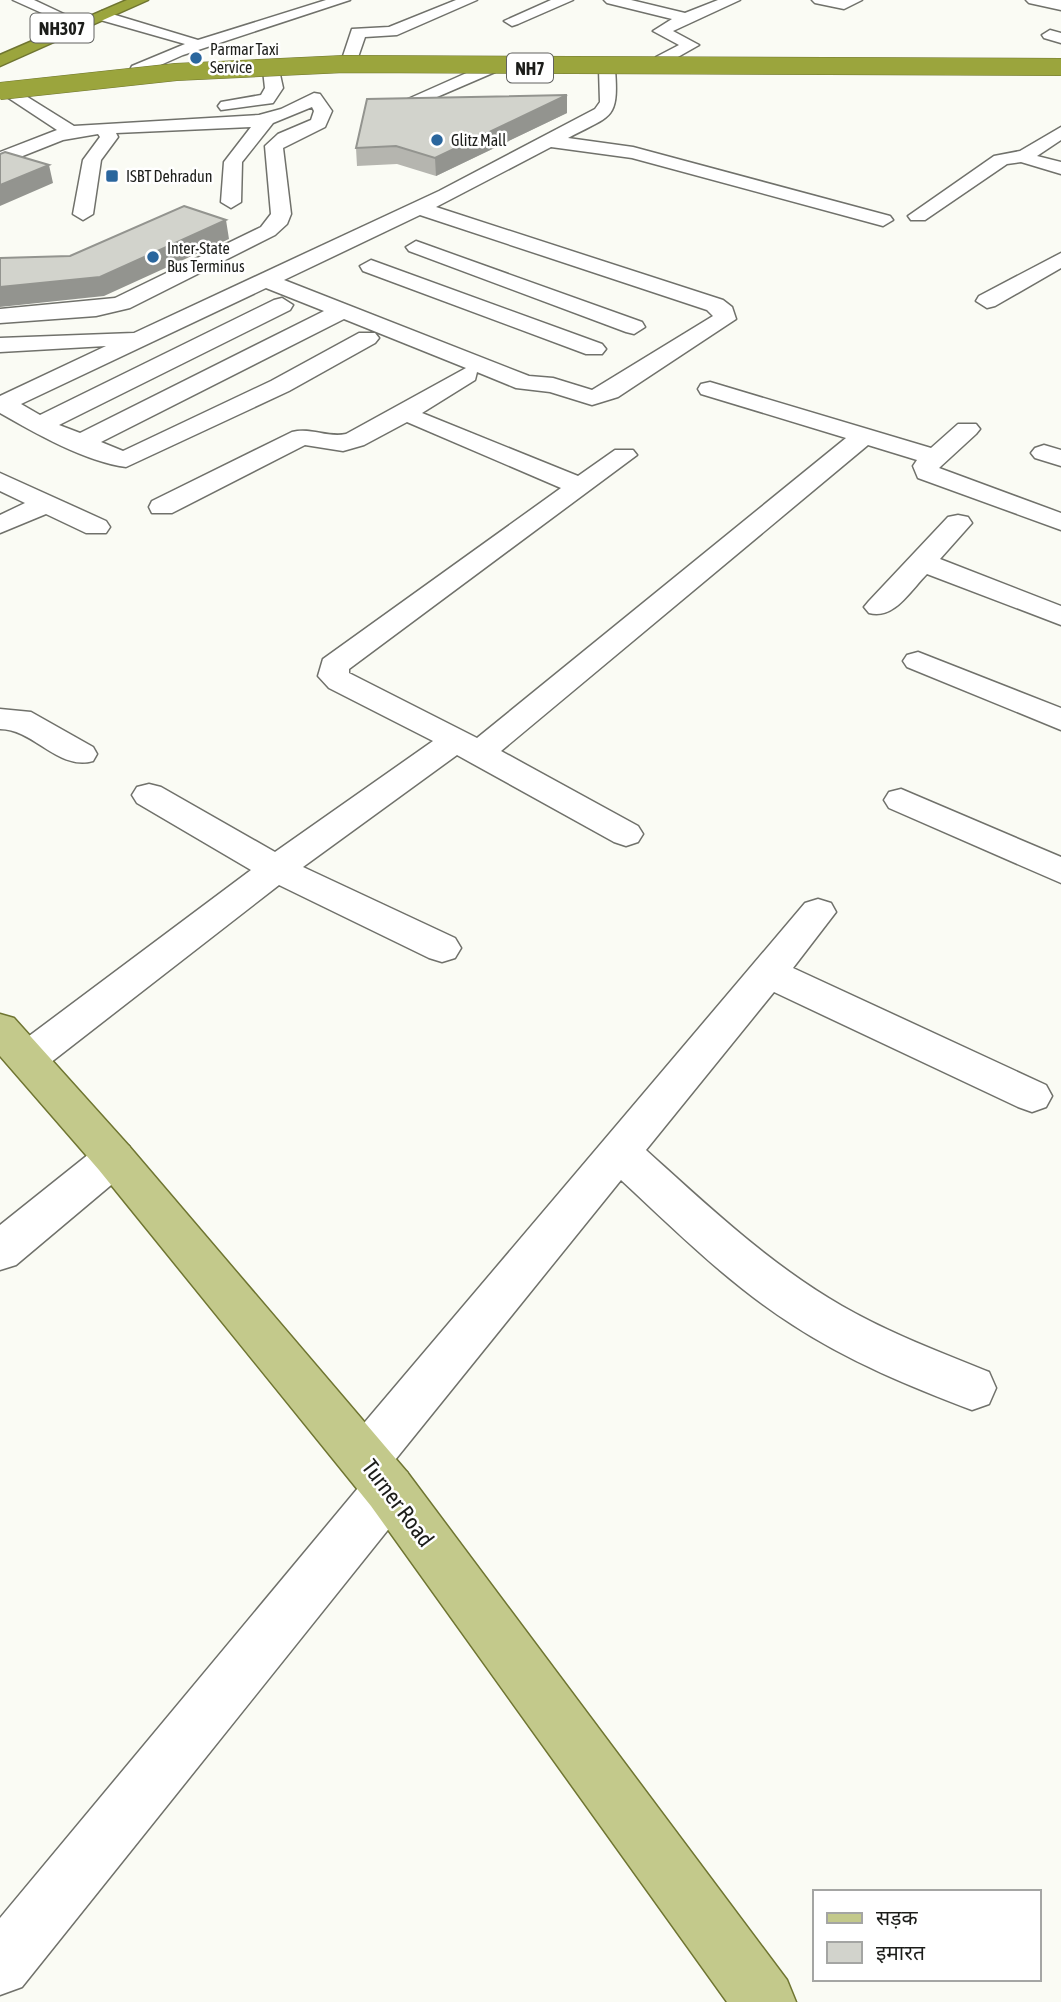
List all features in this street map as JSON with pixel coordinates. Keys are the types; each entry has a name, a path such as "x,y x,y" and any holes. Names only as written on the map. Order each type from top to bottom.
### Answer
{"highway":[{"name":"NH307","path":"0,47 109,0"},
{"name":"NH307","path":"0,58 125,0"},
{"path":"0,58 140,0"},
{"path":"35,25 64,12"},
{"name":"NH7","path":"3,91 271,70 350,59 1061,67"},
{"name":"NH7","path":"3,91 138,70 310,64 607,69 1061,67"},
{"path":"3,91 142,74 301,65 1061,67"}],"main road":[{"name":"Turner Road","path":"11,1049 114,1158 377,1474 765,2002"}],"street":[{"path":"21,0 64,12"},
{"path":"138,70 168,55 342,0"},
{"path":"350,59 358,32 391,32 469,0"},
{"path":"512,21 565,0"},
{"path":"611,0 686,18"},
{"path":"662,61 690,46 688,41 661,30 732,0"},
{"path":"820,0 844,4 854,0"},
{"path":"1034,0 1061,5"},
{"path":"102,16 191,41"},
{"path":"0,316 96,309 122,303 268,232 280,220 281,214 274,146 284,138 319,123 323,111 314,97 310,64"},
{"path":"417,99 489,68"},
{"path":"1,405 419,208 607,109 610,92 607,69"},
{"path":"95,110 148,113 202,110 267,99 274,88 271,70"},
{"path":"3,91 71,132"},
{"path":"0,159 71,132 267,118 292,111 314,97"},
{"path":"51,118 73,113"},
{"path":"231,202 233,162 267,118"},
{"path":"83,215 92,160 109,137 105,129"},
{"path":"918,216 1001,160 1026,155 1061,132"},
{"path":"548,141 633,153 883,220"},
{"path":"558,165 594,149"},
{"path":"1026,155 1030,160 1061,168"},
{"path":"258,286 307,295 344,310 552,375 590,398 598,398 725,319 720,307 687,295 419,208"},
{"path":"350,276 468,223"},
{"path":"416,247 634,327"},
{"path":"258,286 282,305 367,338 433,337 480,306 570,259"},
{"path":"987,301 1061,259"},
{"path":"371,266 594,349"},
{"path":"307,295 328,285"},
{"path":"433,337 467,375 515,390 552,375 687,295"},
{"path":"39,425 282,305"},
{"path":"80,443 344,310"},
{"path":"0,345 148,337"},
{"path":"1,405 39,425 117,458 135,457 280,386 367,338"},
{"path":"162,507 301,437 334,443 358,438 467,375"},
{"path":"0,379 32,392"},
{"path":"710,389 935,457"},
{"path":"417,419 578,486"},
{"path":"967,429 926,466 930,474 1061,522"},
{"path":"11,1049 276,869 467,747 866,434"},
{"path":"624,455 338,662 331,671 340,681 626,834"},
{"path":"0,481 96,527"},
{"path":"0,525 45,503"},
{"path":"879,607 958,523"},
{"path":"922,562 1061,616"},
{"path":"918,660 1061,720"},
{"path":"0,719 20,719 80,754"},
{"path":"149,794 276,869 442,948"},
{"path":"901,800 1061,871"},
{"path":"0,1965 377,1474 619,1152 818,912"},
{"path":"768,972 1032,1096"},
{"path":"619,1152 716,1240 810,1312 855,1337 972,1388"},
{"path":"0,1251 114,1158"}],"building":[{"path":"567,95 435,158 396,146 356,148 367,99"},
{"path":"5,152 49,165 0,185 0,154"},
{"path":"184,206 226,220 100,277 0,287 0,258 70,256"}],"place":[{"name":"Parmar Taxi Service","path":"196,58"},
{"name":"Glitz Mall","path":"437,140"},
{"name":"ISBT Dehradun","path":"112,176"},
{"name":"Inter-State Bus Terminus","path":"153,257"}]}
